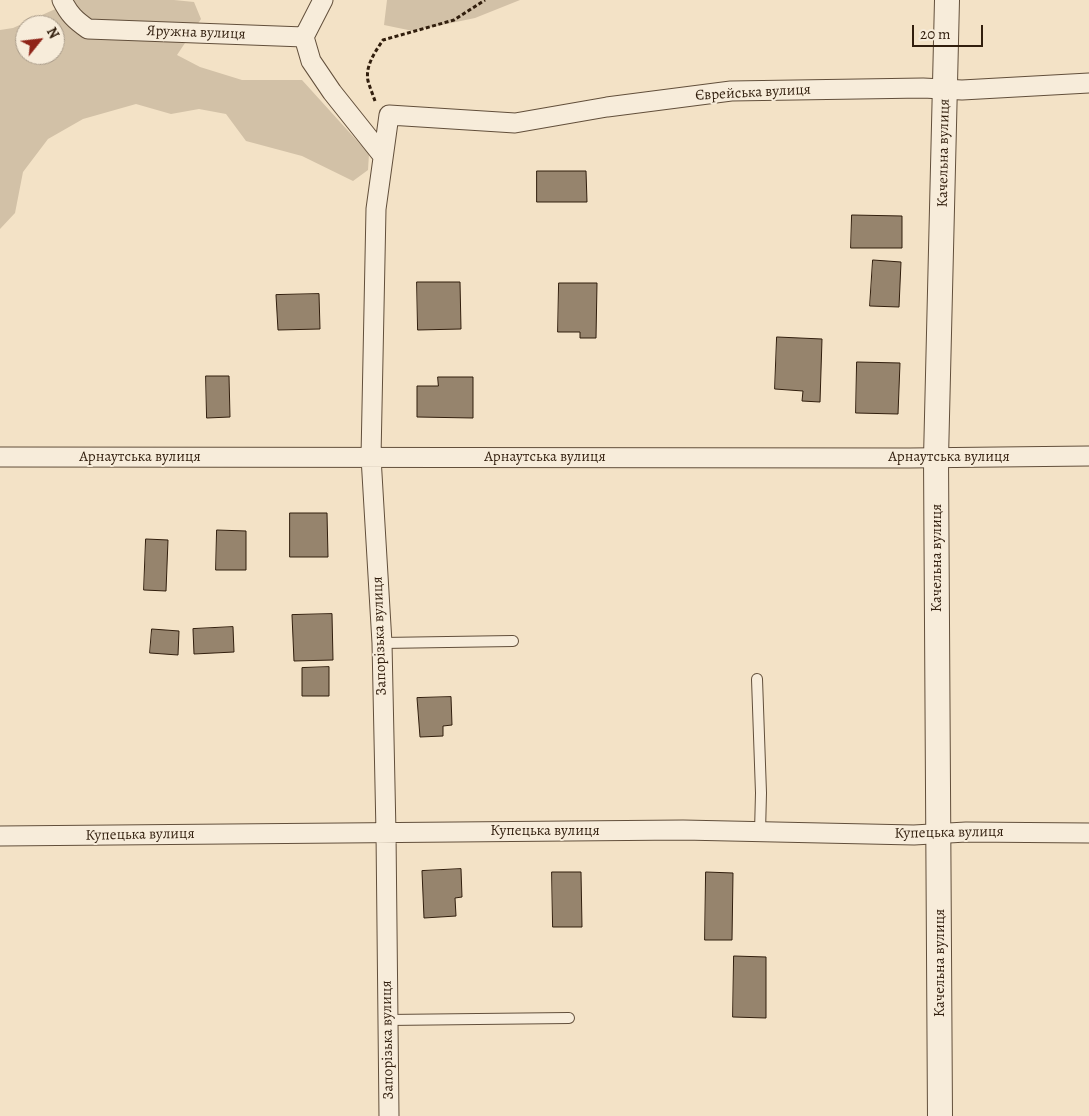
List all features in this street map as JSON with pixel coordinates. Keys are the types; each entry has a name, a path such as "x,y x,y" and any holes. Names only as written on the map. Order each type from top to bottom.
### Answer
{"street":[{"name":"Яружна вулиця","path":"62,0 74,19 88,29 304,38"},
{"path":"322,0 304,38 311,61 332,92 383,156"},
{"name":"Качельна вулиця","path":"940,1116 936,458 947,0"},
{"name":"Єврейська вулиця","path":"389,115 515,123 607,107 731,91 923,88 962,90 1089,83"},
{"name":"Запорізька вулиця","path":"389,115 376,209 371,457 382,643 389,1116"},
{"name":"Арнаутська вулиця","path":"0,457 936,458 1089,456"},
{"name":"Купецька вулиця","path":"0,836 673,830 914,835 966,832 1089,833"}],"lane":[{"path":"382,643 513,641"},
{"path":"757,679 761,793 760,832"},
{"path":"388,1020 569,1018"}],"path":[{"path":"389,115 377,105 368,80 370,62 374,52 383,40 454,20 485,0"}],"shaded area":[{"path":"71,0 174,0 194,2 201,19 177,55 200,67 242,80 302,80 369,154 368,170 353,181 302,156 246,141 226,114 199,109 171,114 136,104 83,119 48,139 23,172 15,213 0,229 0,30 15,27 15,65 65,65 65,15 42,15 71,2"},
{"path":"387,0 520,0 475,18 413,31 384,25"}],"building":[{"path":"537,171 586,171 587,202 537,202"},
{"path":"852,215 902,216 902,248 851,248"},
{"path":"873,260 901,262 899,307 870,306"},
{"path":"417,282 460,282 461,329 418,330"},
{"path":"559,283 597,283 596,338 580,338 580,332 558,332"},
{"path":"319,294 320,329 278,330 276,295"},
{"path":"777,337 822,339 820,402 802,401 803,391 775,389"},
{"path":"857,362 900,363 898,414 856,413"},
{"path":"206,376 229,376 230,417 207,418"},
{"path":"438,377 473,377 473,418 417,417 417,386 438,386"},
{"path":"290,513 327,513 328,557 290,557"},
{"path":"217,530 246,531 246,570 216,570"},
{"path":"146,539 168,540 166,591 144,590"},
{"path":"332,614 333,660 294,661 292,615"},
{"path":"233,627 234,652 194,654 193,629"},
{"path":"152,629 179,631 178,655 150,653"},
{"path":"329,667 329,696 302,696 302,668"},
{"path":"451,697 452,725 443,726 443,736 420,737 417,698"},
{"path":"461,869 462,897 455,898 456,916 424,918 422,871"},
{"path":"552,872 581,872 582,927 553,927"},
{"path":"706,872 733,873 732,940 705,940"},
{"path":"734,956 766,957 766,1018 733,1017"}]}
